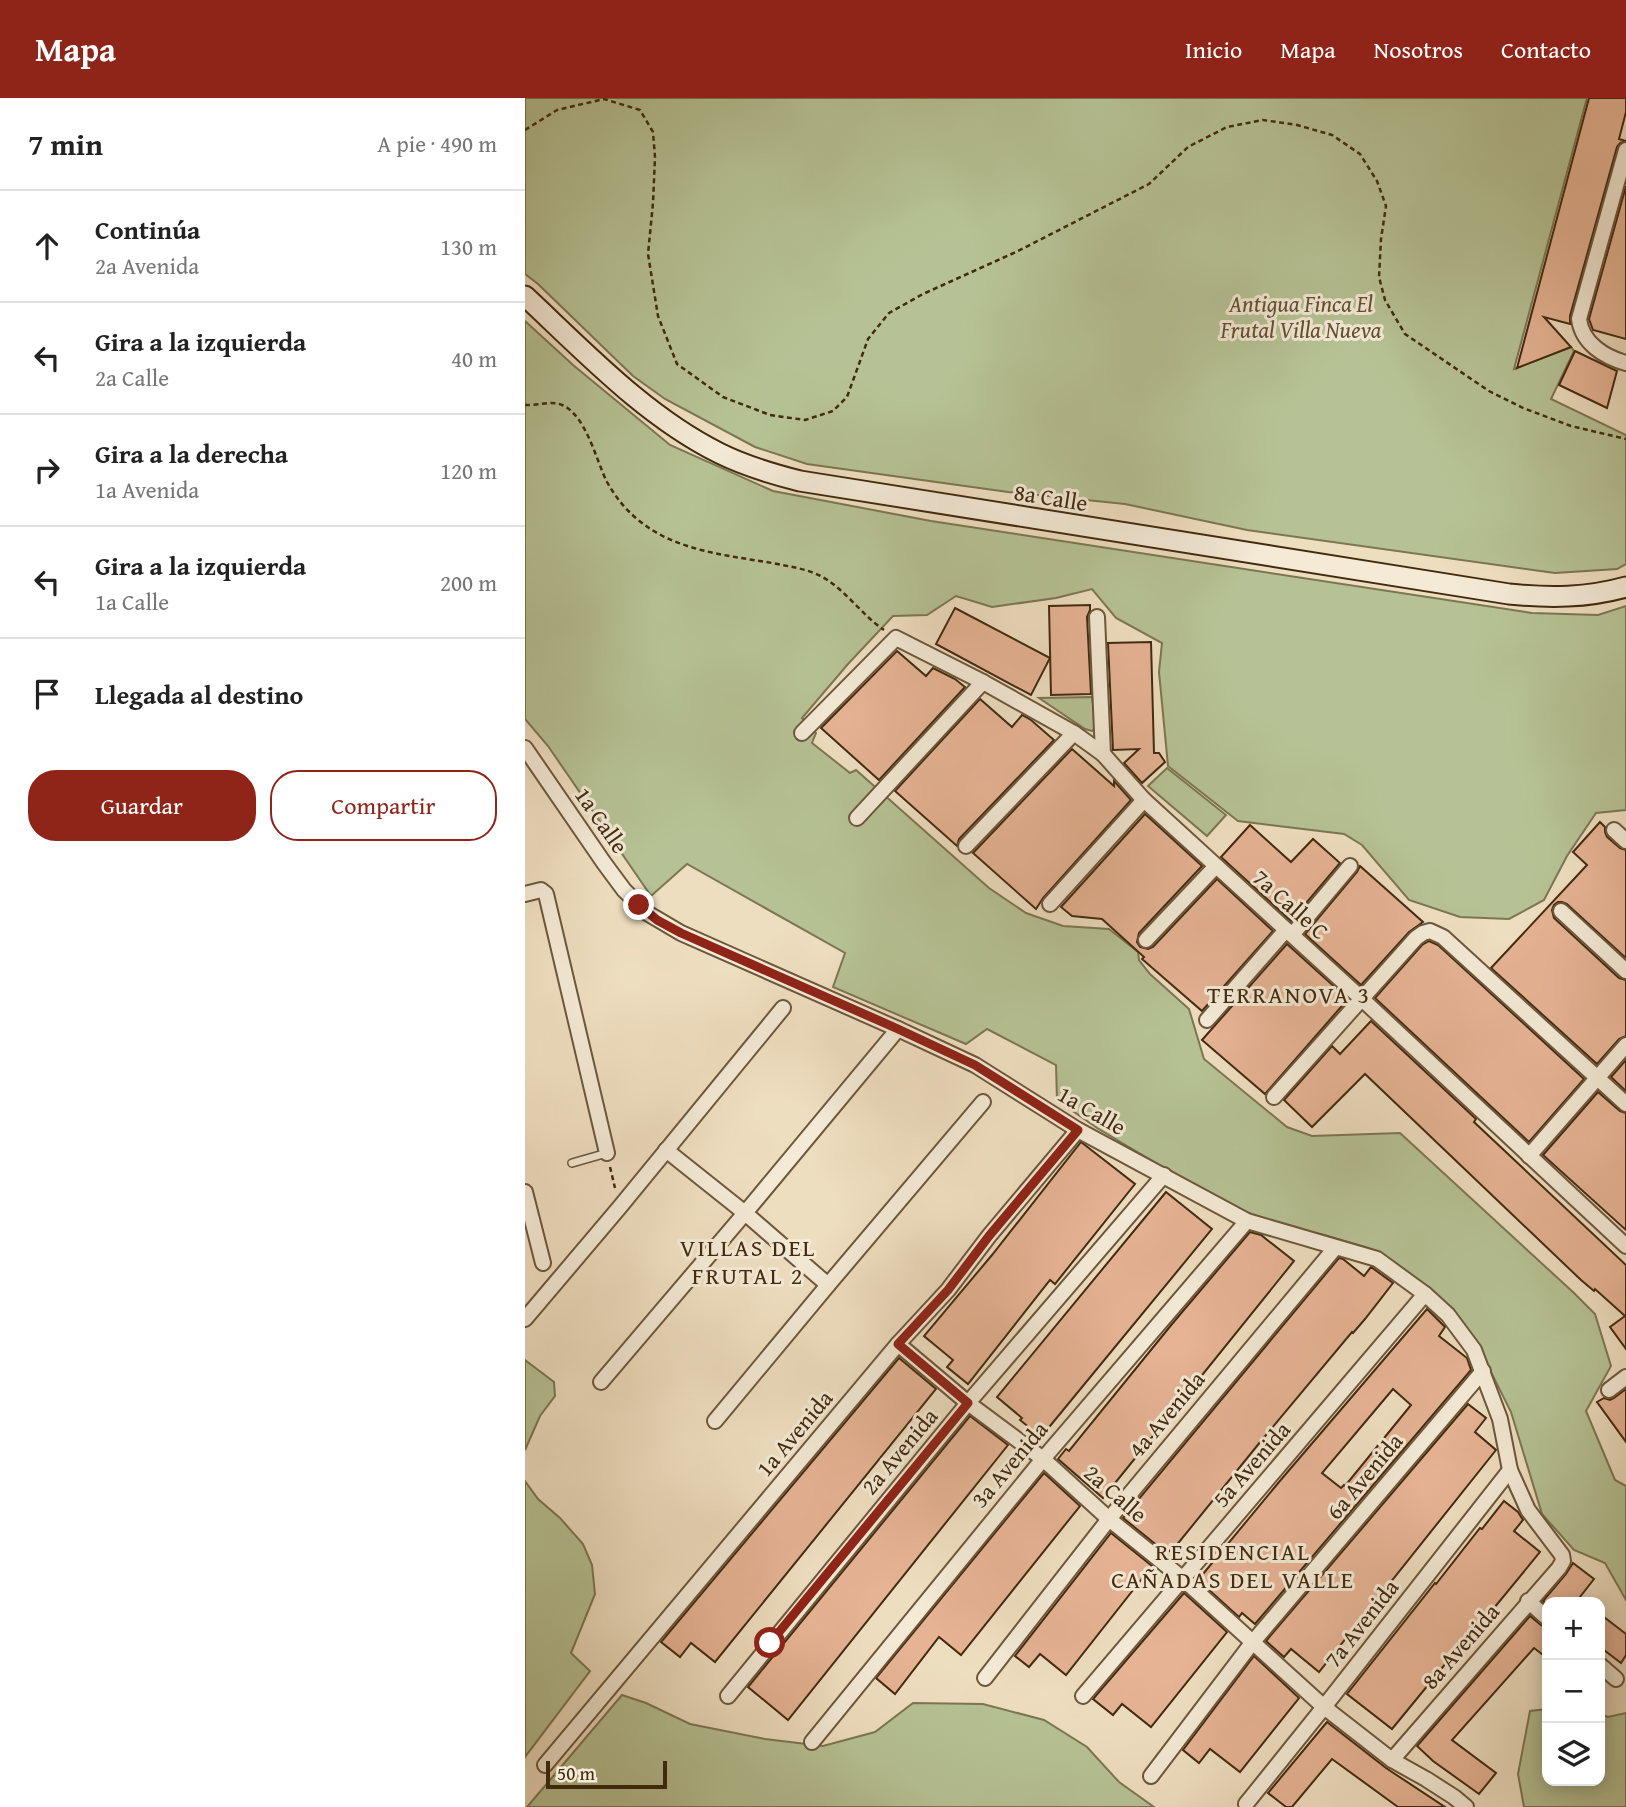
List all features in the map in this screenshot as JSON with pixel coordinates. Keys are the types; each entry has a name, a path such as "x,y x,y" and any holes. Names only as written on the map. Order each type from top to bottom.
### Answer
{"main road":[{"name":"8a Calle","path":"525,296 644,404 685,433 735,460 800,481 1509,594 1566,597 1626,587"}],"street":[{"path":"1626,150 1579,319 1589,343 1604,354 1626,363"},
{"path":"1097,617 1103,754"},
{"path":"803,733 895,638"},
{"name":"7a Calle C","path":"895,638 983,682 1074,733 1103,754 1144,800 1626,1246"},
{"path":"857,818 983,682"},
{"path":"966,846 1074,733"},
{"name":"1a Calle","path":"525,748 604,863 624,890 647,913 681,933 975,1065 1078,1130 1247,1221 1377,1259 1425,1294 1448,1315 1474,1350 1500,1419 1510,1470 1528,1510 1558,1547 1563,1561"},
{"path":"1050,904 1144,800"},
{"path":"1613,830 1626,841"},
{"path":"1146,940 1216,866"},
{"path":"1207,1020 1350,866"},
{"path":"525,894 541,890 546,894 607,1153"},
{"path":"1561,911 1626,971"},
{"path":"1274,1097 1416,938 1430,931 1443,937 1626,1104"},
{"path":"525,1319 783,1008"},
{"path":"601,1382 898,1029"},
{"path":"1529,1156 1626,1045"},
{"path":"715,1422 983,1102"},
{"name":"1a Avenida","path":"545,1765 898,1344 948,1290 989,1236 1078,1130"},
{"path":"666,1150 745,1213 828,1285"},
{"name":"2a Avenida","path":"727,1696 968,1403 1164,1175"},
{"path":"525,1192 543,1263"},
{"name":"3a Avenida","path":"812,1742 1043,1459 1247,1221"},
{"name":"4a Avenida","path":"985,1678 1109,1518 1335,1248"},
{"name":"5a Avenida","path":"1083,1696 1425,1294"},
{"name":"2a Calle","path":"898,1344 968,1403 1043,1459 1182,1578 1324,1707 1392,1760 1426,1779 1466,1807"},
{"name":"6a Avenida","path":"1151,1776 1252,1643 1483,1371"},
{"path":"1609,1390 1626,1377"},
{"name":"7a Avenida","path":"1246,1804 1510,1470"},
{"name":"8a Avenida","path":"1392,1760 1563,1561"},
{"path":"1528,1601 1542,1614"},
{"path":"1605,1669 1616,1679"}],"lane":[{"path":"572,1163 607,1153"}],"path":[{"path":"525,130 557,110 604,99 641,110 653,132 655,157 649,254 652,279 658,316 677,365 723,397 770,415 805,420 833,411 847,397 868,339 889,313 1149,184 1188,147 1227,127 1263,120 1297,125 1332,135 1360,154 1377,181 1386,205 1381,239 1380,277 1385,300 1405,334 1489,391 1523,408 1571,426 1626,439"},
{"path":"525,405 552,403 569,409 580,421 619,501 638,520 669,540 696,549 799,568 817,574 832,584 873,623 895,638"},
{"path":"607,1153 619,1208"}],"green space":[{"name":"Antigua Finca El Frutal Villa Nueva","path":"525,98 1587,98 1514,369 1571,347 1574,351 1551,399 1626,435 1626,564 1617,569 1555,573 1247,530 1125,504 1008,492 807,464 755,447 665,399 633,376 525,274"},
{"path":"525,321 573,365 670,445 773,491 931,521 1532,613 1598,615 1626,606 1626,810 1596,813 1567,856 1544,900 1509,919 1460,917 1409,900 1362,845 1344,834 1238,821 1168,766 1159,672 1162,643 1116,618 1092,589 1056,598 992,607 956,596 927,615 893,616 802,718 816,733 812,743 850,773 856,770 989,888 1026,913 1063,926 1109,929 1138,952 1139,960 1150,974 1189,1009 1204,1059 1287,1127 1312,1136 1400,1133 1595,1314 1611,1366 1586,1411 1615,1480 1626,1486 1626,1600 1605,1563 1574,1550 1542,1514 1511,1412 1484,1358 1416,1281 1390,1259 1368,1248 1324,1235 1259,1222 1208,1194 1097,1128 1057,1100 1056,1065 987,1029 966,1044 833,987 845,953 687,864 651,896 548,746 525,719"},
{"path":"1092,697 1096,728 1092,731 1039,698"},
{"path":"1167,768 1226,815 1207,836 1148,786"},
{"path":"525,1360 554,1382 555,1396 540,1416 525,1450"},
{"path":"525,1481 538,1499 560,1518 583,1544 592,1565 595,1594 571,1653 590,1671 525,1757"},
{"path":"622,1695 690,1724 765,1739 823,1746 875,1732 913,1703 983,1704 1044,1720 1087,1747 1119,1782 1154,1807 527,1807"},
{"path":"1542,1710 1542,1786 1605,1786 1605,1716 1626,1713 1626,1807 1524,1807 1518,1774 1530,1711"}],"building":[{"path":"1589,98 1626,98 1626,112 1619,139 1626,141 1617,147 1570,324 1544,317 1571,347 1517,368"},
{"path":"1626,186 1626,339 1593,330 1589,319"},
{"path":"1575,351 1617,371 1607,408 1559,385"},
{"path":"1090,605 1087,617 1091,694 1051,695 1049,606"},
{"path":"955,608 1050,658 1031,695 936,644"},
{"path":"1151,642 1154,753 1159,753 1165,762 1142,783 1124,763 1139,749 1113,750 1108,643"},
{"path":"897,651 926,676 933,668 965,687 879,780 821,728"},
{"path":"980,699 1012,727 1022,715 1054,740 959,839 957,846 895,791"},
{"path":"1072,749 1114,786 1114,781 1131,800 1036,909 973,853"},
{"path":"1145,814 1202,866 1139,933 1137,942 1140,947 1153,947 1217,879 1273,931 1202,1011 1142,959 1144,957 1102,919 1072,916 1061,907"},
{"path":"1600,822 1605,827 1607,837 1626,850 1626,958 1567,904 1558,902 1552,910 1554,918 1619,978 1626,980 1626,1036 1619,1039 1597,1064 1491,968 1587,865 1573,852"},
{"path":"1250,825 1291,862 1313,839 1340,863 1291,921 1221,857"},
{"path":"1360,866 1423,922 1409,932 1361,985 1305,934"},
{"path":"1429,941 1438,945 1584,1079 1529,1142 1375,998 1422,945"},
{"path":"1287,944 1348,999 1265,1094 1202,1040"},
{"path":"1371,1021 1626,1265 1626,1349 1610,1327 1625,1316 1581,1280 1365,1074 1312,1127 1284,1100 1332,1046 1340,1054"},
{"path":"1626,1060 1626,1091 1611,1077"},
{"path":"1598,1092 1626,1113 1626,1230 1543,1155"},
{"path":"1081,1142 1135,1184 1055,1284 1050,1280 968,1384 947,1367 953,1360 924,1336"},
{"path":"1166,1192 1212,1229 1041,1437 997,1397"},
{"path":"1250,1232 1261,1235 1294,1261 1103,1498 1058,1459 1066,1449 1069,1451"},
{"path":"1339,1258 1364,1276 1371,1267 1393,1283 1171,1552 1166,1548 1164,1551 1123,1518"},
{"path":"1427,1309 1445,1327 1439,1336 1467,1358 1471,1370 1255,1624 1242,1613 1239,1617 1198,1580","holes":["1393,1389 1411,1405 1345,1486 1341,1488 1322,1473"]},
{"path":"899,1358 936,1389 715,1662 691,1643 680,1657 661,1642"},
{"path":"1626,1389 1626,1442 1597,1402 1604,1398 1610,1400"},
{"path":"1468,1404 1486,1418 1475,1432 1496,1450 1319,1672 1291,1649 1284,1657 1266,1641"},
{"path":"970,1416 1008,1445 788,1720 748,1687"},
{"path":"1044,1473 1080,1506 961,1655 939,1637 895,1694 876,1678"},
{"path":"1504,1501 1518,1512 1523,1520 1514,1531 1540,1552 1392,1729 1347,1694"},
{"path":"1111,1533 1152,1566 1066,1675 1040,1654 1029,1667 1015,1656"},
{"path":"1573,1563 1594,1579 1580,1597 1546,1597"},
{"path":"1184,1593 1227,1632 1151,1727 1122,1704 1113,1715 1093,1699"},
{"path":"1530,1616 1542,1625 1542,1654 1534,1648 1452,1740 1496,1773 1479,1794 1417,1746"},
{"path":"1605,1618 1626,1634 1626,1655 1621,1663 1605,1651"},
{"path":"1254,1656 1299,1698 1240,1772 1210,1749 1199,1763 1183,1750"},
{"path":"1327,1722 1386,1768 1445,1807 1398,1807 1332,1759 1292,1807 1286,1807 1268,1793"}],"district":[{"name":"TERRANOVA 3","path":"1289,994"},
{"name":"VILLAS DEL FRUTAL 2","path":"748,1261"},
{"name":"RESIDENCIAL CAÑADAS DEL VALLE","path":"1233,1565"}],"route":[{"path":"639,905 657,920 681,933 975,1065 1078,1130 989,1236 948,1290 898,1344 968,1403 770,1643"}]}
